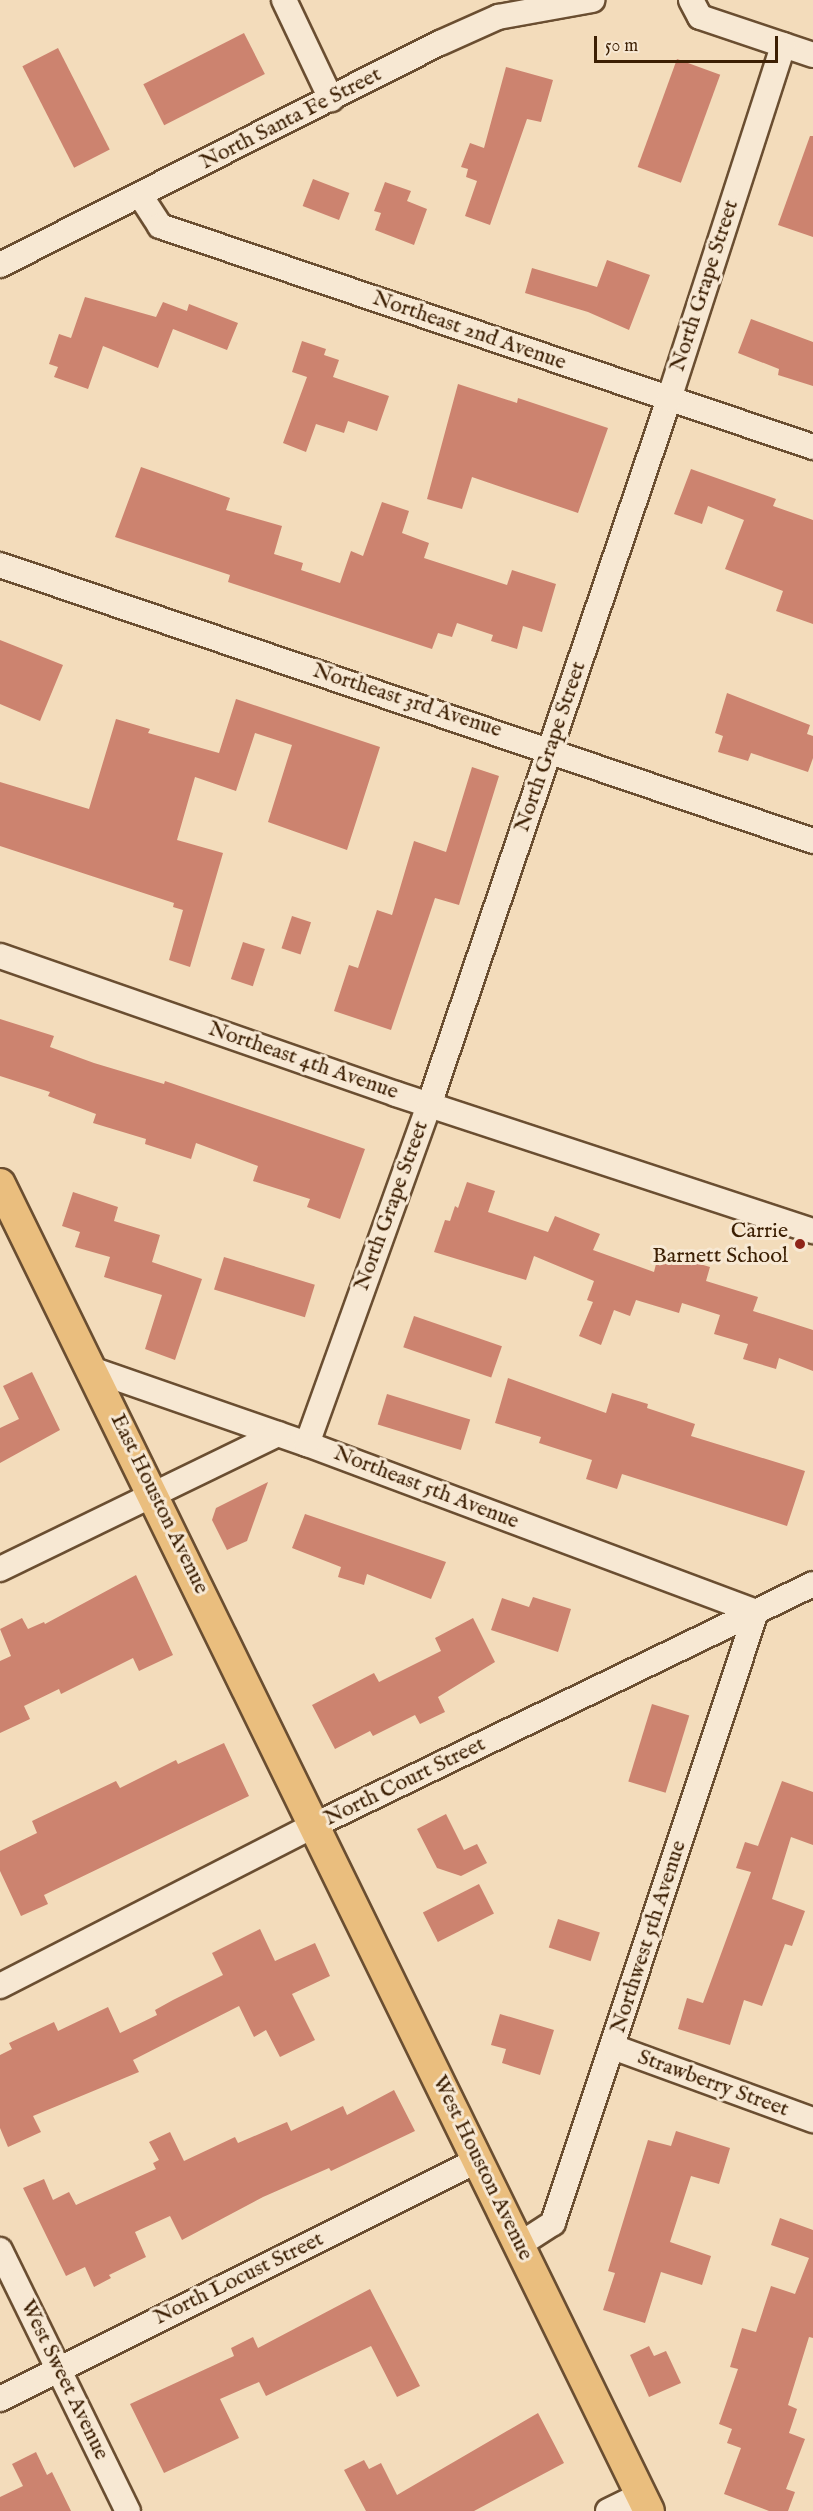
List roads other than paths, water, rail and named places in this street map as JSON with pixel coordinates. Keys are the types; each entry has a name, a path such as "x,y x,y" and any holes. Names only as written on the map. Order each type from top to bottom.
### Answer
{"main road":[{"name":"East Houston Avenue","path":"0,1184 94,1371 315,1825"},
{"name":"West Houston Avenue","path":"315,1825 645,2503"}],"street":[{"path":"284,0 331,99"},
{"name":"North Santa Fe Street","path":"0,265 498,17 592,0"},
{"path":"692,0 700,17 813,55"},
{"name":"North Grape Street","path":"307,1444 429,1105 669,399 783,45"},
{"name":"Northeast 2nd Avenue","path":"140,195 160,226 813,447"},
{"name":"Northeast 3rd Avenue","path":"0,565 550,749 813,841"},
{"name":"Northeast 4th Avenue","path":"0,956 429,1105 813,1231"},
{"name":"Northeast 5th Avenue","path":"94,1371 307,1444 756,1612"},
{"path":"0,1569 153,1492 278,1434"},
{"name":"North Court Street","path":"0,1986 315,1825 813,1584"},
{"name":"Northwest 5th Avenue","path":"519,2245 553,2223 756,1612"},
{"name":"Strawberry Street","path":"613,2047 813,2120"},
{"name":"North Locust Street","path":"0,2399 478,2160"},
{"name":"West Sweet Avenue","path":"0,2250 128,2511"},
{"path":"608,2511 645,2503"}],"place":[{"name":"Carrie Barnett School","path":"800,1244"}]}
